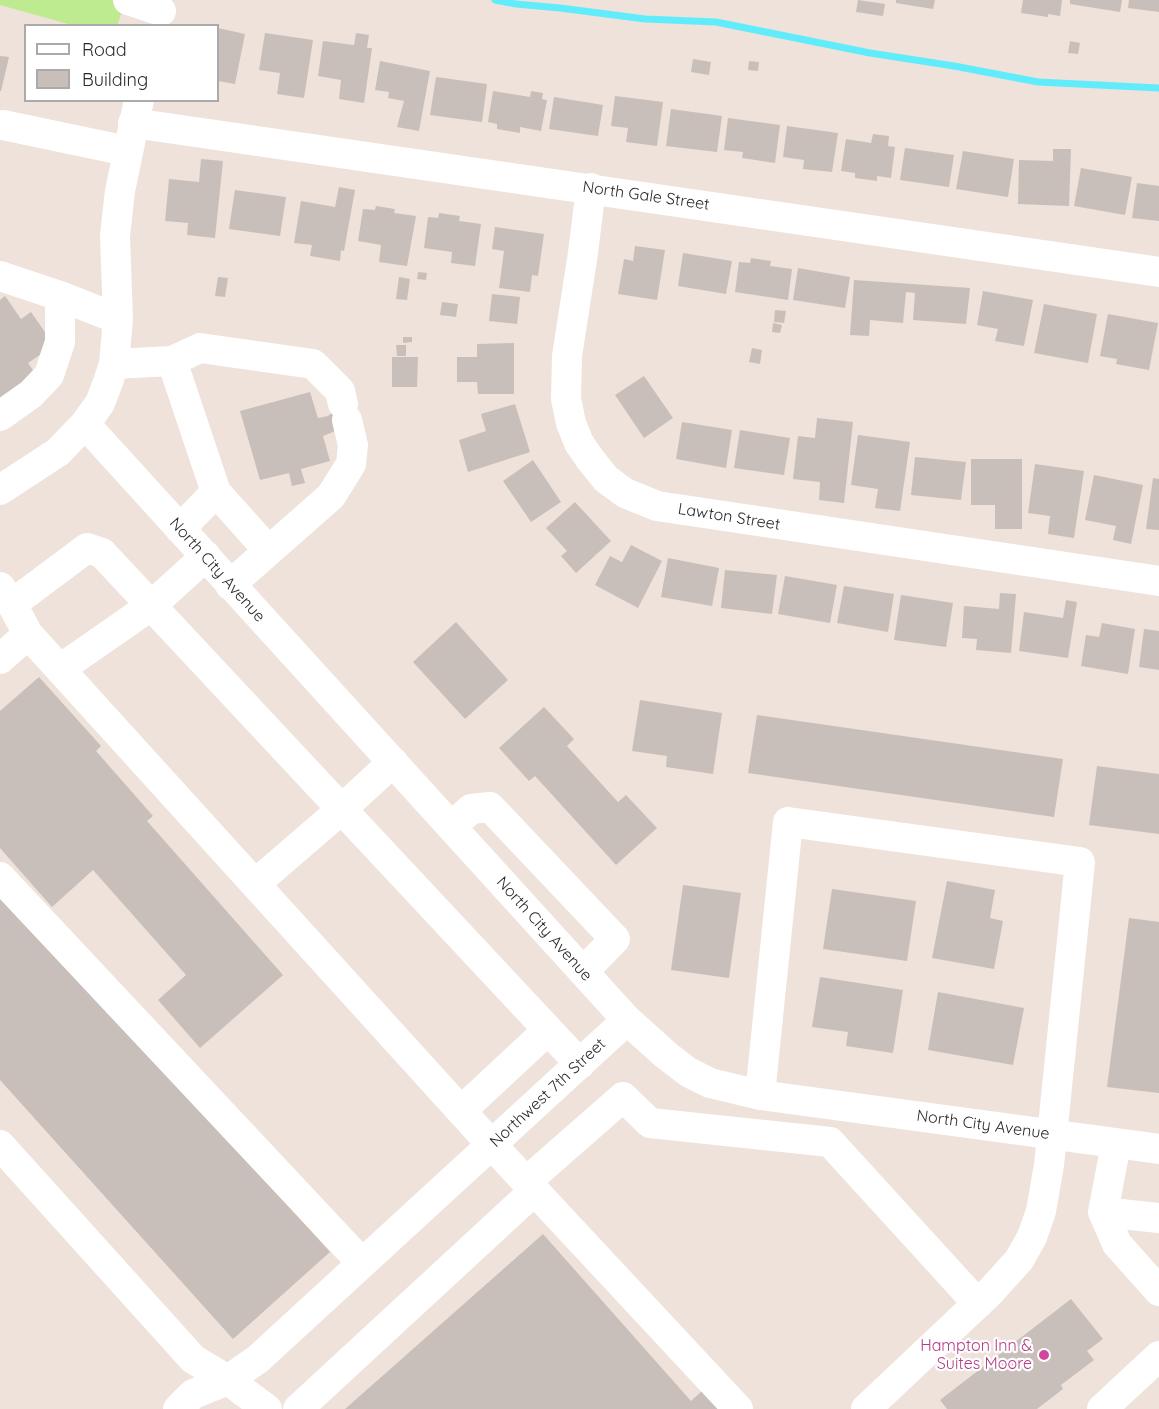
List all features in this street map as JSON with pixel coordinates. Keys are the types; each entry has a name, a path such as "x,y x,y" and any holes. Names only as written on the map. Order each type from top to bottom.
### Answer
{"street":[{"path":"128,0 160,12"},
{"name":"North Gale Street","path":"3,125 133,125 591,188 1159,272"},
{"path":"0,490 58,452 85,424 100,403 114,364 118,319 116,236 120,191 133,125"},
{"name":"Lawton Street","path":"591,188 565,370 566,399 571,423 579,443 606,479 625,493 657,506 1159,581"},
{"path":"0,276 118,319"},
{"path":"0,416 31,394 49,375 60,342 60,296"},
{"path":"114,364 172,361 201,348 313,364 340,391 353,446 351,464 331,496 231,585"},
{"path":"172,361 216,492 268,550"},
{"name":"North City Avenue","path":"85,424 627,1020 666,1055 688,1071 710,1083 760,1095 1159,1149"},
{"path":"180,529 216,492"},
{"path":"580,1064 102,552 87,548 6,596 28,634 530,1187 738,1409"},
{"path":"60,669 152,605 206,556"},
{"path":"0,659 28,634"},
{"path":"255,884 342,810 393,762"},
{"path":"452,826 471,809 490,807 615,939 584,972"},
{"path":"760,1095 788,822 1080,862 1053,1135 1041,1212 1032,1237 1019,1260 978,1304 866,1409"},
{"path":"0,877 363,1263"},
{"name":"Northwest 7th Street","path":"179,1409 193,1394 228,1380 258,1359 627,1020"},
{"path":"461,1111 548,1030"},
{"path":"298,1409 623,1097 650,1123 830,1142 978,1304"},
{"path":"1116,1143 1103,1212 1117,1244 1159,1290"},
{"path":"0,1145 193,1359 228,1380 267,1409"},
{"path":"1103,1212 1159,1218"},
{"path":"1102,1409 1159,1356"}],"green space":[{"path":"0,0 126,0 118,24 68,24 0,5"}],"building":[{"path":"858,0 885,4 883,16 856,12"},
{"path":"896,0 935,0 933,9 896,3"},
{"path":"1023,0 1062,0 1060,16 1048,14 1048,17 1021,13"},
{"path":"1070,0 1122,0 1120,12 1070,4"},
{"path":"1129,0 1159,0 1159,12 1128,8"},
{"path":"219,28 245,34 235,84 219,81"},
{"path":"265,33 313,40 304,98 277,94 280,73 259,70"},
{"path":"356,33 369,35 367,48 372,48 364,103 339,99 341,80 318,76 323,41 354,45"},
{"path":"1070,41 1080,43 1078,54 1068,53"},
{"path":"0,56 9,57 1,91 0,91"},
{"path":"693,59 711,62 709,75 691,72"},
{"path":"380,61 430,71 419,131 397,127 404,101 388,98 389,92 375,90"},
{"path":"749,61 759,62 758,71 748,70"},
{"path":"436,77 487,84 482,122 430,115"},
{"path":"493,91 530,97 531,91 543,93 542,99 547,100 541,131 520,127 520,133 497,129 497,124 488,122"},
{"path":"615,96 663,102 657,146 626,142 628,128 611,126"},
{"path":"554,97 603,105 598,136 549,129"},
{"path":"671,109 722,116 717,152 666,146"},
{"path":"728,118 780,125 775,163 742,158 743,152 724,150"},
{"path":"787,126 838,133 832,172 803,169 804,160 783,157"},
{"path":"873,134 889,136 888,146 895,147 891,178 877,176 877,181 855,178 855,173 841,171 846,139 871,143"},
{"path":"905,148 954,155 949,187 900,180"},
{"path":"1053,149 1071,149 1069,206 1018,204 1019,160 1053,161"},
{"path":"963,151 1014,159 1008,197 956,189"},
{"path":"201,159 223,161 215,238 187,235 188,223 165,221 169,179 199,182"},
{"path":"1081,168 1132,177 1125,215 1074,206"},
{"path":"1137,183 1159,186 1159,221 1132,218"},
{"path":"339,187 355,190 344,251 341,250 340,261 310,256 312,245 294,243 301,201 335,207"},
{"path":"235,190 286,197 280,236 229,229"},
{"path":"376,206 395,209 394,213 416,216 407,266 379,262 381,245 358,241 363,209 375,210"},
{"path":"439,213 460,216 459,221 481,224 475,266 451,263 452,252 424,248 428,217 438,218"},
{"path":"495,227 544,234 538,276 532,275 530,292 499,288 504,251 492,249"},
{"path":"635,246 665,250 657,300 618,294 624,259 633,261"},
{"path":"683,253 732,261 726,294 678,286"},
{"path":"751,258 771,261 770,266 792,269 788,300 735,292 739,262 750,263"},
{"path":"798,268 850,277 845,308 793,300"},
{"path":"418,272 427,273 426,280 417,279"},
{"path":"218,277 228,278 225,297 215,296"},
{"path":"399,277 410,279 407,300 396,299"},
{"path":"854,280 970,288 966,324 913,320 915,293 906,292 903,323 870,320 869,336 850,335"},
{"path":"983,291 1033,300 1024,346 995,341 998,329 977,325"},
{"path":"492,294 520,297 517,324 489,321"},
{"path":"5,296 21,319 31,312 54,345 28,363 37,376 0,402 0,300"},
{"path":"442,302 458,304 456,317 440,315"},
{"path":"1044,304 1097,314 1088,363 1034,353"},
{"path":"775,310 786,311 784,323 774,322"},
{"path":"1108,314 1158,323 1149,370 1116,364 1117,359 1100,356"},
{"path":"773,323 782,325 780,333 772,332"},
{"path":"403,337 412,337 412,342 403,343"},
{"path":"514,343 514,394 478,394 477,382 457,382 457,357 477,357 477,344"},
{"path":"396,345 406,345 406,356 397,356"},
{"path":"752,348 762,350 760,364 749,362"},
{"path":"392,357 418,357 417,387 392,387"},
{"path":"644,376 673,418 644,438 615,395"},
{"path":"310,392 318,418 328,416 353,395 358,412 333,432 323,436 330,461 301,469 305,483 292,486 289,473 260,480 240,411"},
{"path":"515,404 530,452 468,472 459,440 486,431 481,414"},
{"path":"817,418 853,422 844,503 819,500 820,482 793,479 798,436 815,438"},
{"path":"682,422 732,430 726,468 676,459"},
{"path":"740,430 790,438 784,475 734,468"},
{"path":"858,435 910,442 900,511 875,508 878,489 851,485"},
{"path":"915,457 966,462 961,500 911,495"},
{"path":"971,459 1022,459 1022,529 995,529 995,505 971,505"},
{"path":"533,460 561,502 531,522 503,481"},
{"path":"1035,464 1084,471 1074,538 1048,534 1050,516 1028,513"},
{"path":"1094,475 1143,485 1131,544 1113,540 1116,526 1085,520"},
{"path":"1153,478 1159,479 1159,530 1146,529"},
{"path":"575,502 611,541 576,573 561,556 567,551 546,528"},
{"path":"631,545 662,561 638,608 595,585 610,556 622,562"},
{"path":"668,558 719,568 712,606 661,597"},
{"path":"725,570 777,575 772,614 721,608"},
{"path":"785,576 837,585 830,623 778,614"},
{"path":"844,586 894,594 888,632 837,623"},
{"path":"1000,593 1016,594 1011,653 976,650 977,639 962,638 964,606 999,609"},
{"path":"901,595 953,603 946,647 894,640"},
{"path":"1066,600 1077,602 1068,658 1019,651 1024,612 1063,618"},
{"path":"456,622 508,680 465,719 413,662"},
{"path":"1102,623 1135,629 1128,674 1081,666 1086,635 1099,637"},
{"path":"1144,629 1159,631 1159,670 1139,667"},
{"path":"39,677 101,746 96,751 153,816 147,821 283,975 200,1048 158,1000 186,975 93,870 52,907 0,848 0,711"},
{"path":"640,700 722,713 713,774 666,767 667,756 632,751"},
{"path":"544,707 574,739 567,746 618,802 626,795 657,828 616,865 535,776 529,781 499,748"},
{"path":"757,715 1063,759 1054,817 748,773"},
{"path":"1097,766 1159,774 1159,834 1089,825"},
{"path":"947,881 995,890 990,918 1003,921 994,969 932,958"},
{"path":"683,885 741,893 729,978 671,970"},
{"path":"0,886 330,1252 233,1339 0,1080"},
{"path":"832,889 916,901 907,961 823,949"},
{"path":"1129,918 1159,922 1159,1093 1107,1087"},
{"path":"820,977 903,990 893,1053 846,1046 848,1032 812,1027"},
{"path":"938,992 1024,1008 1013,1065 928,1050"},
{"path":"543,1234 691,1401 703,1390 719,1409 345,1409"},
{"name":"Hampton Inn & Suites Moore","path":"1071,1299 1103,1339 1087,1351 1094,1360 1061,1385 1063,1389 1037,1409 947,1409 940,1400"}],"waterway":[{"path":"495,0 645,19 716,22 870,53 1038,82 1159,88"}],"place":[{"name":"Hampton Inn & Suites Moore","path":"1044,1355"}]}
